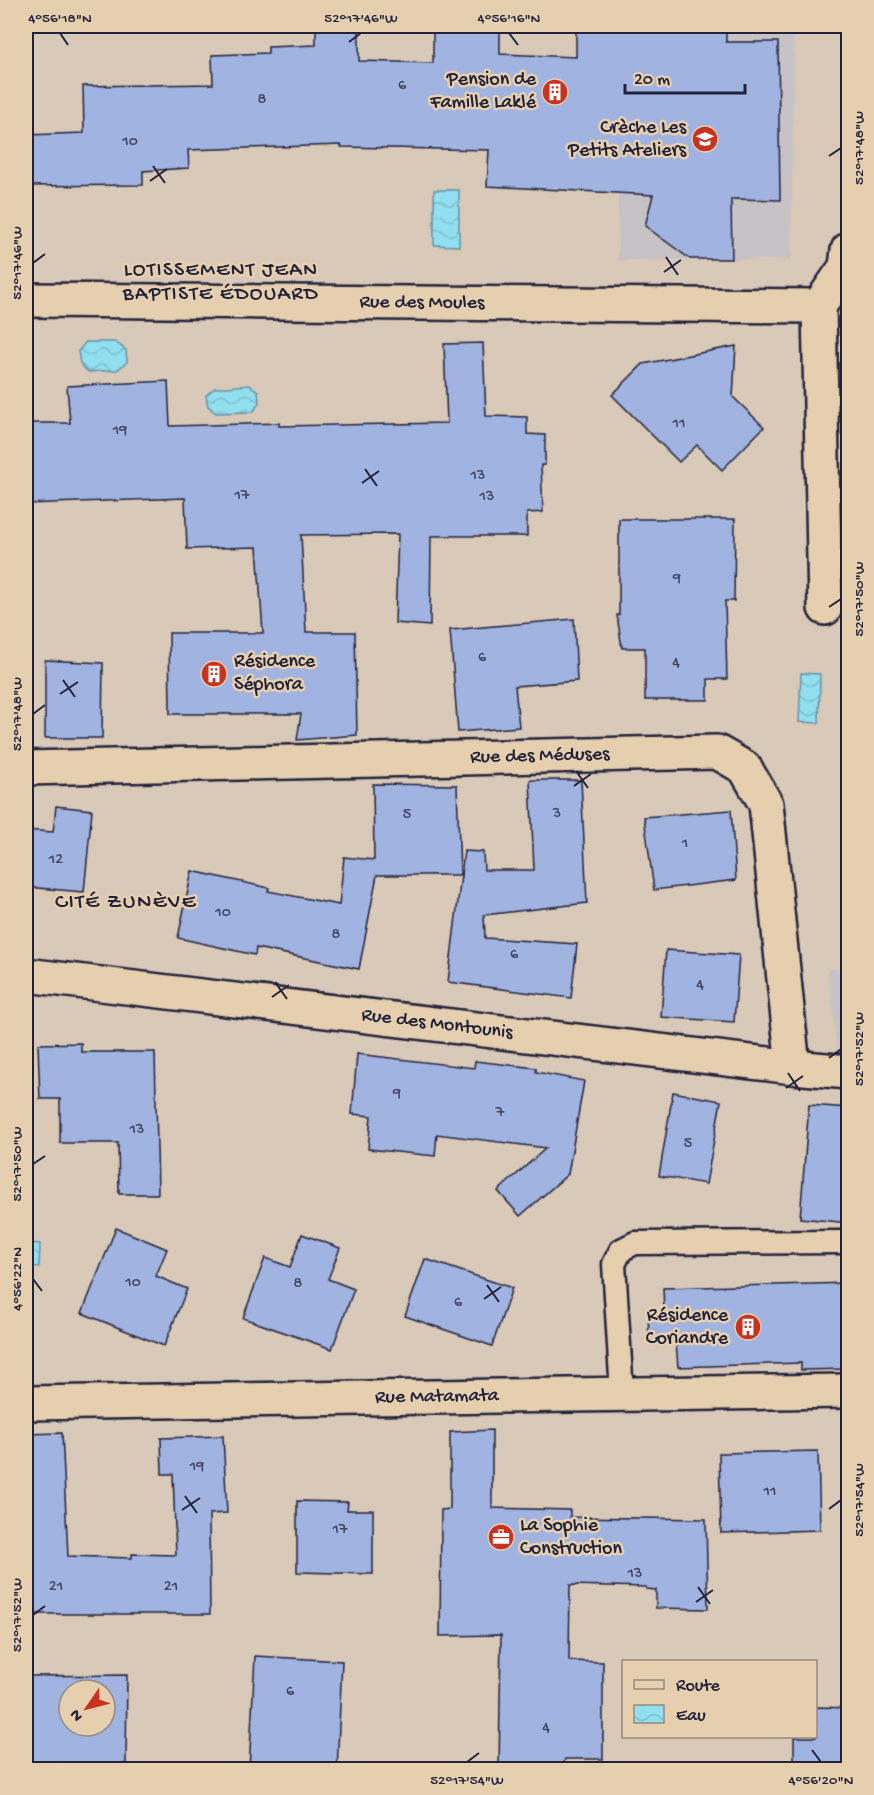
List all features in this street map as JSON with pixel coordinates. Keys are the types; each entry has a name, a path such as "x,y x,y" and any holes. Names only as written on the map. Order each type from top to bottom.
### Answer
{"street":[{"path":"825,608 819,306 846,267 849,250"},
{"name":"Rue des Moules","path":"26,300 819,306"},
{"name":"Rue des Méduses","path":"26,768 717,752 746,768 766,804 793,1068"},
{"name":"Rue des Montounis","path":"26,975 793,1068 849,1072"},
{"name":"Rue Matamata","path":"26,1403 849,1391"}],"lane":[{"path":"622,1394 614,1264 621,1250 635,1243 849,1242"}],"shaded area":[{"name":"Crèche Les Petits Ateliers","path":"618,26 794,26 791,260 618,260"},
{"path":"828,969 848,970 848,1056 838,1055"}],"water":[{"path":"434,190 459,190 459,246 434,245"},
{"path":"86,342 115,342 126,350 127,362 117,370 88,372 80,363 78,351"},
{"path":"249,385 258,391 259,403 253,412 216,413 208,406 206,395 215,388"},
{"path":"801,673 820,674 819,723 799,722"},
{"path":"26,1243 40,1244 39,1267 26,1266"}],"building":[{"path":"316,26 359,26 359,61 433,63 433,26 500,26 500,54 576,57 576,26 726,26 726,42 778,42 780,200 731,199 732,259 690,259 645,226 653,195 487,186 489,150 341,147 341,145 188,150 189,168 143,171 143,185 26,186 26,135 84,133 83,86 213,84 212,55 268,53 268,47 316,45"},
{"path":"483,343 486,416 527,417 527,434 545,435 545,465 541,465 543,512 527,513 527,536 431,536 430,626 395,623 398,534 301,535 306,632 355,632 357,735 297,740 301,714 170,714 169,633 263,633 257,547 187,549 185,498 26,504 26,423 70,423 67,386 168,381 170,426 279,423 279,426 447,423 444,344"},
{"path":"736,346 733,397 764,427 722,470 697,445 679,462 612,395 643,364"},
{"path":"619,519 735,519 734,601 725,601 727,679 708,679 708,700 645,700 645,648 622,648 617,615 619,615"},
{"path":"574,619 577,681 515,686 519,727 458,732 450,630"},
{"path":"45,660 103,663 102,738 45,738"},
{"path":"530,780 581,780 587,903 484,915 485,938 577,944 571,998 448,982 464,851 483,852 484,870 534,870"},
{"path":"373,784 457,785 460,875 377,875 359,969 256,948 255,955 178,938 192,871 269,888 268,891 339,905 344,857 374,860"},
{"path":"56,806 92,810 84,892 26,887 26,830 53,832"},
{"path":"731,810 736,880 654,890 644,817"},
{"path":"666,950 739,955 734,1022 661,1017"},
{"path":"81,1043 81,1052 155,1052 158,1194 119,1194 118,1143 60,1143 60,1099 40,1099 38,1044"},
{"path":"357,1054 474,1068 475,1061 536,1068 536,1072 584,1081 568,1174 520,1216 498,1191 546,1148 437,1134 435,1156 368,1149 371,1116 352,1114"},
{"path":"673,1092 721,1101 706,1184 659,1176"},
{"path":"809,1105 849,1108 849,1223 800,1218"},
{"path":"116,1228 167,1249 156,1276 187,1289 164,1346 82,1313"},
{"path":"302,1234 340,1248 328,1279 354,1289 332,1349 243,1318 265,1258 290,1267"},
{"path":"425,1259 512,1288 492,1346 405,1316"},
{"name":"Résidence Coriandre","path":"849,1283 849,1369 801,1370 801,1363 678,1367 676,1342 649,1343 648,1311 664,1311 663,1288"},
{"path":"492,1430 492,1508 570,1510 570,1517 706,1519 708,1609 656,1608 656,1590 646,1589 646,1587 570,1585 569,1661 603,1662 603,1759 565,1759 562,1770 499,1770 501,1635 440,1636 441,1510 450,1509 450,1432"},
{"path":"62,1433 68,1556 132,1558 132,1554 176,1555 173,1474 162,1474 161,1438 223,1436 227,1513 209,1514 210,1614 26,1614 26,1434"},
{"path":"818,1451 820,1530 721,1533 719,1453"},
{"path":"297,1501 348,1502 347,1510 373,1510 373,1574 297,1572"},
{"path":"255,1656 342,1661 337,1770 249,1770"},
{"path":"127,1675 126,1764 29,1762 29,1676"},
{"path":"817,1707 849,1708 849,1761 846,1761 846,1770 794,1770 794,1738 817,1738"}],"place":[{"name":"Pension de Famille Laklé","path":"555,92"},
{"name":"Crèche Les Petits Ateliers","path":"705,139"},
{"name":"Résidence Séphora","path":"214,674"},
{"name":"Résidence Coriandre","path":"748,1327"},
{"name":"La Sophie Construction","path":"501,1537"}],"district":[{"name":"LOTISSEMENT JEAN BAPTISTE ÉDOUARD","path":"221,283"},
{"name":"CITÉ ZUNÈVE","path":"126,903"}]}
